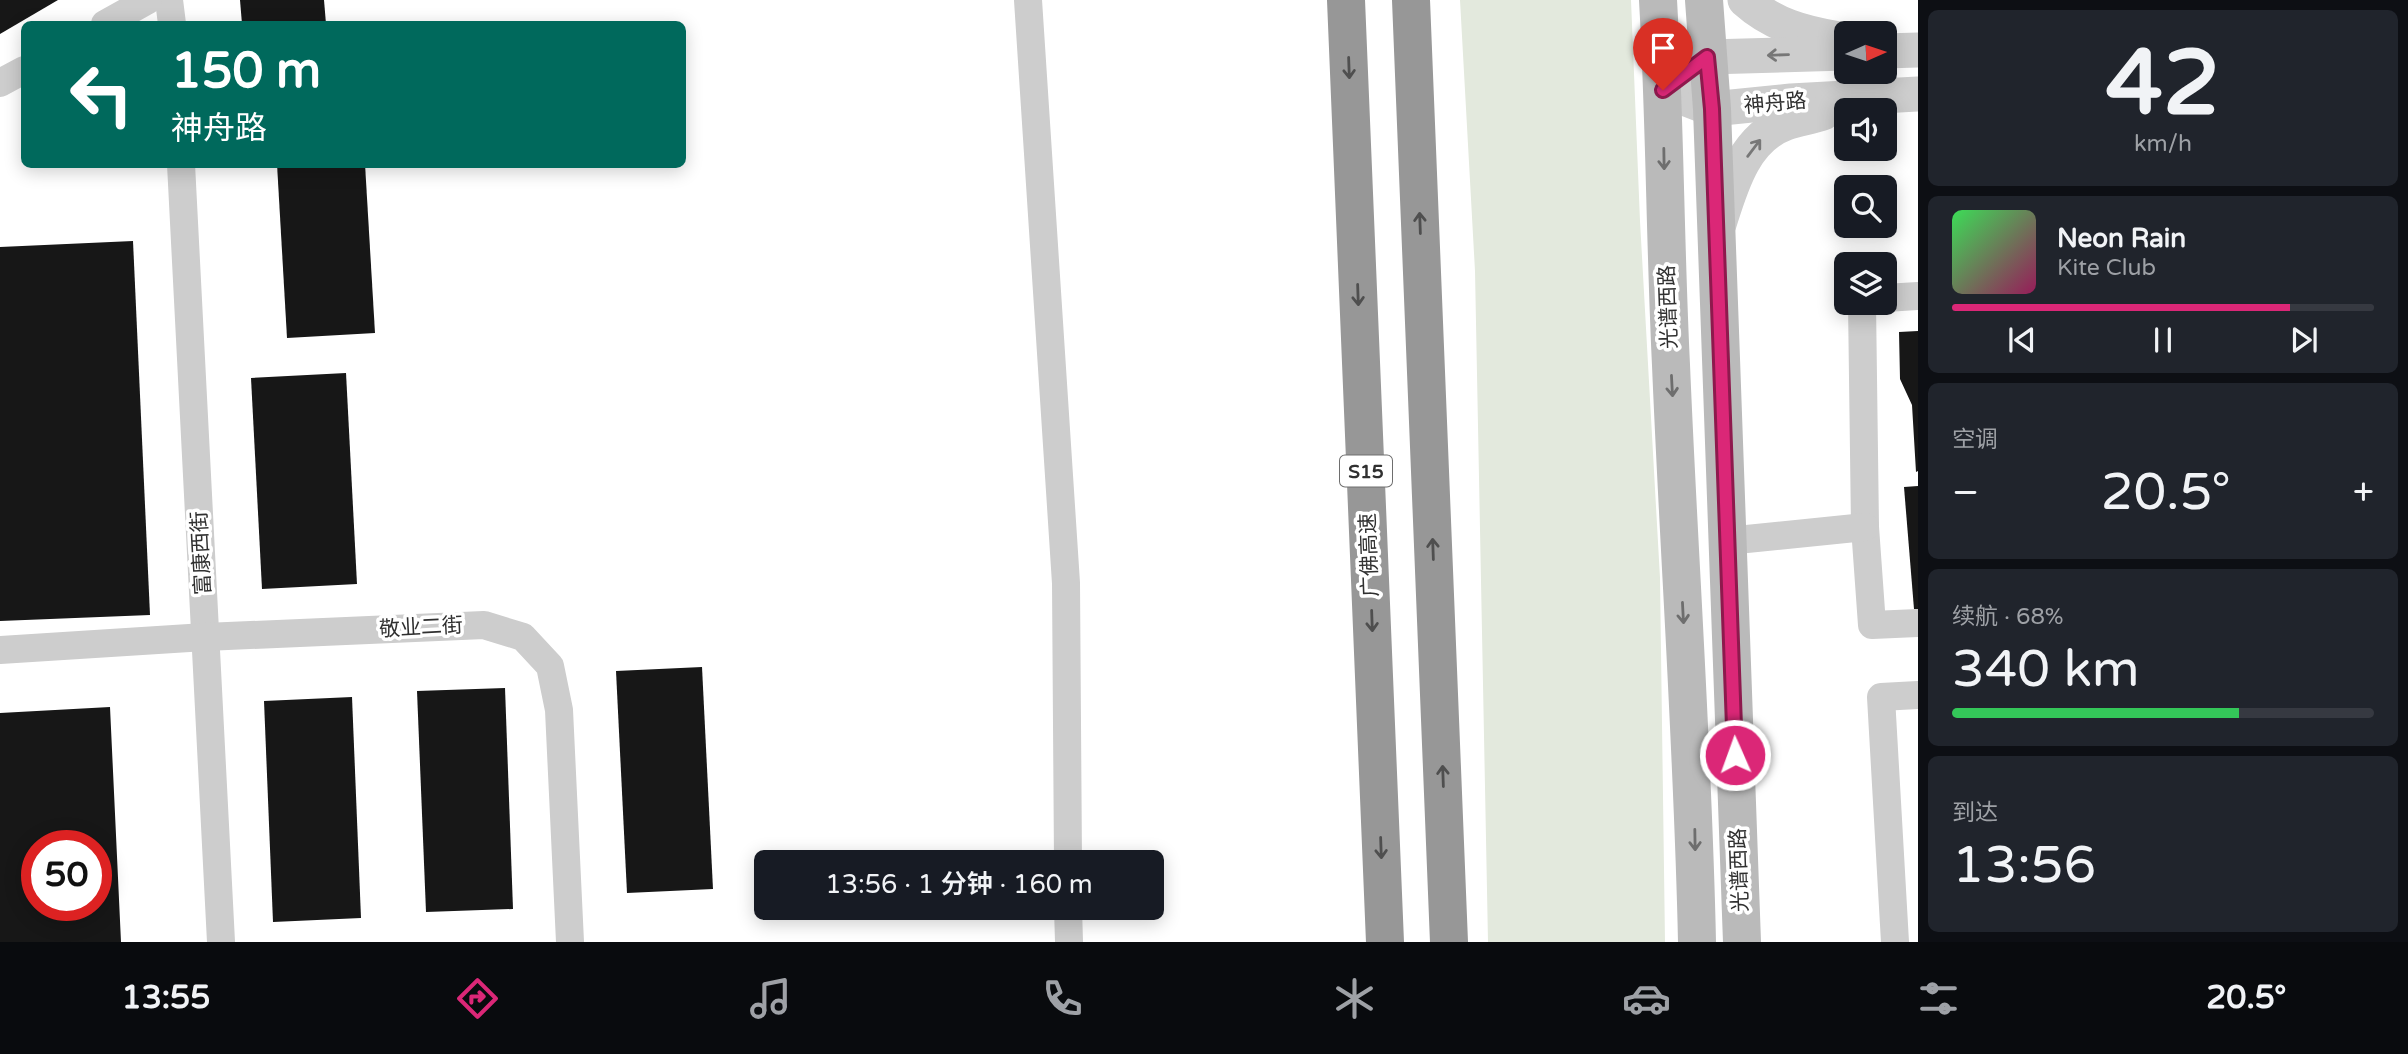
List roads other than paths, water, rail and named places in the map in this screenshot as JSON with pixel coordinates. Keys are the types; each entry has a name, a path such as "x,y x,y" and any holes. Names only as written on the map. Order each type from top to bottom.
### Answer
{"highway":[{"name":"广佛高速","path":"1346,0 1385,942"},
{"path":"1411,0 1450,942"}],"main road":[{"name":"光谱西路","path":"1658,0 1663,90 1666,268 1693,775 1697,942"},
{"name":"光谱西路","path":"1704,0 1717,232 1742,942"}],"street":[{"path":"110,21 149,0"},
{"path":"169,0 172,21"},
{"path":"1028,0 1066,583 1068,850"},
{"path":"1745,0 1756,10 1785,26 1803,33 1834,39"},
{"path":"1663,90 1707,57 1834,53"},
{"path":"0,83 21,71"},
{"name":"神舟路","path":"1663,90 1712,109 1902,94"},
{"path":"1717,232 1730,190 1742,164 1758,140 1783,124 1902,94"},
{"name":"富康西街","path":"181,168 221,942"},
{"path":"1897,297 1918,296"},
{"path":"1862,315 1866,527 1872,625 1918,623"},
{"path":"1727,541 1866,527"},
{"name":"敬业二街","path":"0,650 205,637 484,625 523,637 550,666 559,710 570,942"},
{"path":"1895,942 1881,697 1918,695"},
{"path":"1068,920 1069,942"}]}
